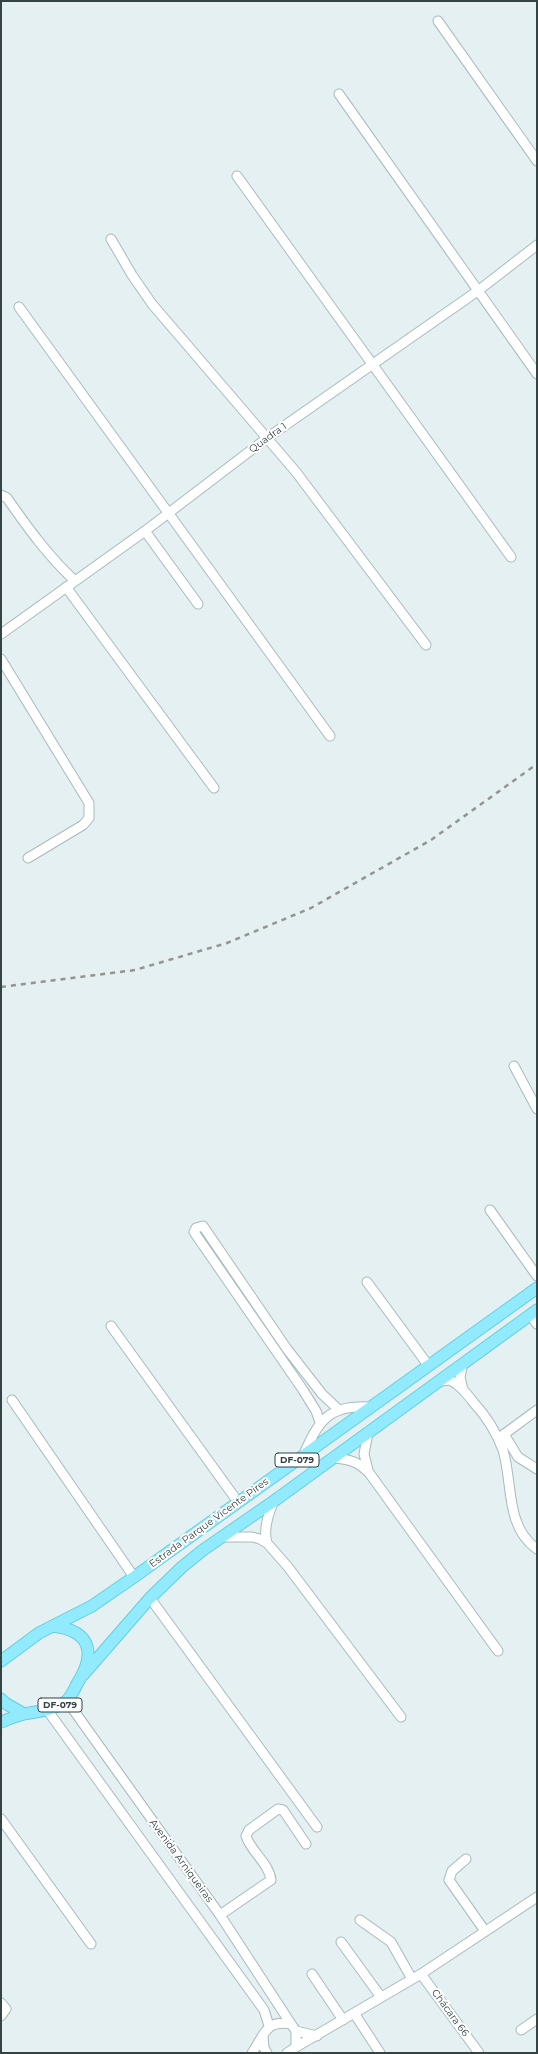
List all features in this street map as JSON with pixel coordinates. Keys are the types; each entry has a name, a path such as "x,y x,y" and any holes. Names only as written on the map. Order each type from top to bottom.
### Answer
{"main road":[{"name":"Estrada Parque Vicente Pires","path":"53,1626 92,1606 134,1577 428,1365 536,1290"},
{"name":"Estrada Parque Vicente Pires","path":"83,1675 150,1598 182,1566 441,1381 463,1363 535,1316"},
{"name":"DF-079","path":"1,1660 23,1644 53,1626 70,1630 83,1639 88,1648 88,1662 83,1675 67,1701 48,1711 24,1714 1,1722"},
{"name":"DF-079","path":"1,1699 24,1714"}],"street":[{"path":"438,21 537,161"},
{"path":"340,94 537,374"},
{"path":"237,176 374,364 511,557"},
{"path":"111,239 132,275 152,304 300,478 426,645"},
{"name":"Quadra 1","path":"1,634 145,531 267,438 479,290 537,245"},
{"path":"19,306 330,736"},
{"path":"1,495 7,498 39,544 75,581"},
{"path":"145,531 198,604"},
{"path":"66,587 214,788"},
{"path":"1,659 89,804 88,818 83,825 28,858"},
{"path":"514,1066 537,1109"},
{"path":"490,1210 537,1276"},
{"path":"247,1301 204,1226 196,1228 194,1232 247,1301 283,1352 316,1411 320,1422"},
{"path":"368,1282 428,1365"},
{"path":"111,1326 238,1502"},
{"path":"283,1352 339,1410"},
{"path":"463,1363 460,1377 463,1390"},
{"path":"441,1381 450,1380 463,1390 518,1456 537,1470"},
{"path":"303,1390 312,1382"},
{"path":"12,1400 134,1577"},
{"path":"303,1456 320,1422 339,1410 356,1406 370,1407"},
{"path":"501,1436 537,1410"},
{"path":"368,1433 364,1454 365,1464 370,1474"},
{"path":"501,1436 509,1489 519,1528 537,1549"},
{"path":"334,1458 358,1462 370,1474 498,1651"},
{"path":"267,1543 265,1536 266,1528 274,1501"},
{"path":"222,1537 252,1537 267,1543 288,1567 400,1717"},
{"path":"150,1598 317,1827"},
{"name":"Avenida Arniqueiras","path":"67,1701 220,1915 294,2027"},
{"name":"Avenida Arniqueiras","path":"48,1711 264,2010 269,2026"},
{"path":"220,1915 271,1880 270,1873 248,1842 246,1836 249,1830 278,1809 283,1810 306,1844"},
{"path":"1,1819 91,1944"},
{"path":"466,1859 452,1871 449,1880 485,1931"},
{"path":"287,2053 421,1974 537,1897"},
{"path":"360,1920 391,1942 412,1979"},
{"path":"341,1942 381,1997"},
{"path":"312,1974 343,2020"},
{"name":"Chácara 66","path":"421,1974 479,2053"},
{"path":"1,2003 6,2009 1,2016"},
{"path":"354,2013 380,2053"},
{"path":"521,2030 537,2020"},
{"path":"252,2053 269,2026 279,2022 317,2036"},
{"path":"294,2027 296,2047"},
{"path":"263,2036 264,2048 267,2053"}],"railway":[{"path":"1,987 135,970 227,943 311,908 431,840 537,764"}]}
